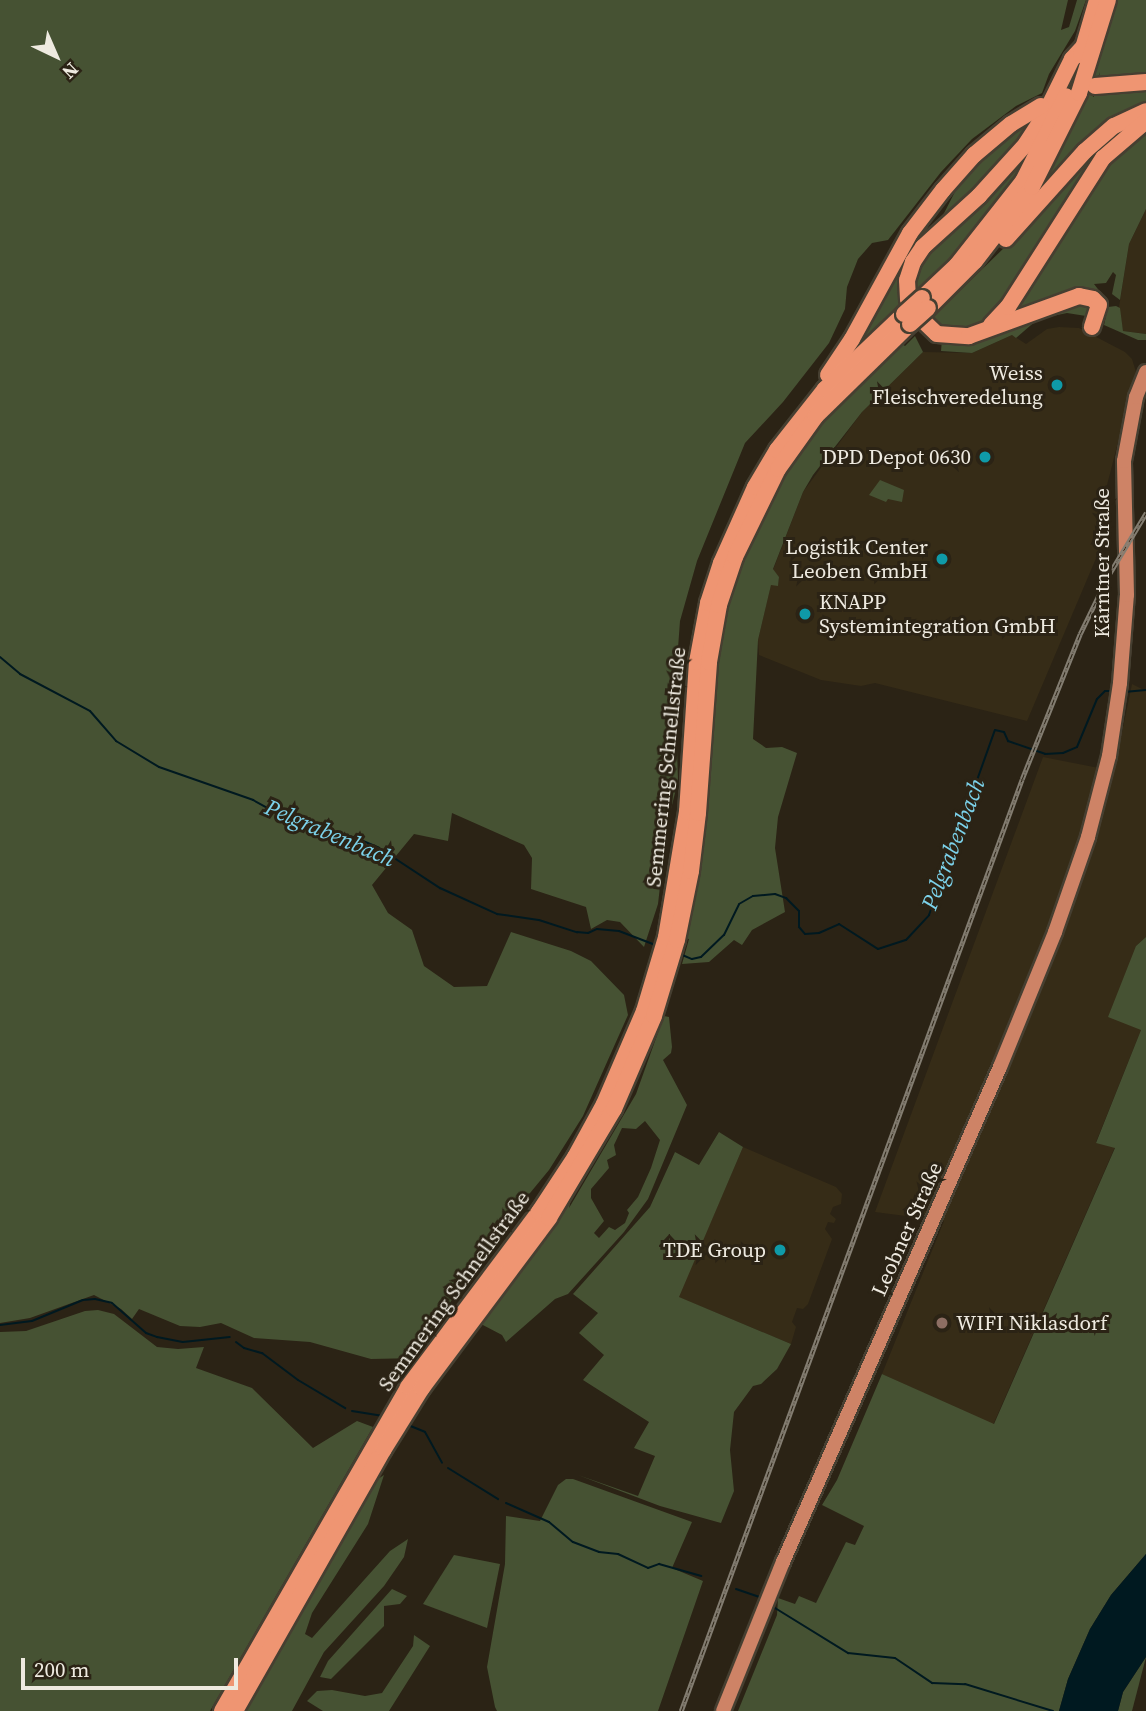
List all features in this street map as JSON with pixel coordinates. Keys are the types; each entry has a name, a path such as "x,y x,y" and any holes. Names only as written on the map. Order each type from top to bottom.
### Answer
{"highway":[{"name":"Semmering Schnellstraße","path":"925,303 1023,181 1049,135 1084,46 1097,0"},
{"name":"Semmering Schnellstraße","path":"466,1318 549,1219 585,1162 639,1055 666,982 687,812 697,662 708,603 721,563 755,487 805,412 850,364 959,279 1001,230 1032,187 1059,139 1079,93 1108,0"},
{"path":"1084,46 1072,59 1044,116 1026,144 979,196 923,247 913,262 907,280 908,299 926,326 937,334 952,337 984,331 1086,296 1099,305 1092,327"},
{"path":"1095,86 1146,82"},
{"path":"805,412 808,400 852,339 910,233 943,190 974,155 1011,124 1041,106"},
{"path":"959,279 978,269 1101,136 1126,119 1146,111"},
{"path":"984,331 1009,307 1103,158 1146,121"},
{"name":"Semmering Schnellstraße","path":"222,1711 379,1446 422,1388 466,1318 539,1212 575,1157 604,1104 638,1028 672,938 696,825 709,662 719,605 735,557 778,469 816,416 907,319"},
{"name":"Semmering Schnellstraße","path":"235,1711 379,1446"}],"main road":[{"name":"Kärntner Straße","path":"1109,756 1119,692 1127,595 1124,461 1136,397 1146,372"},
{"name":"Leobner Straße","path":"723,1711 783,1562 848,1420 1038,975 1088,837 1109,756"}],"shaded area":[{"path":"1146,209 1146,334 1123,331 1119,307 1129,244"},
{"path":"1079,328 1125,352 1132,359 1136,372 1106,489 1108,530 1027,721 875,683 861,686 821,680 759,655 758,640 771,584 778,585 779,577 773,570 803,492 862,412 923,352 972,353 1012,335 1026,344 1047,329"},
{"path":"1132,684 1146,691 1146,937 1136,946 1141,1030 1096,1142 1115,1147 993,1425 882,1374 944,1221 875,1212 1043,757 1114,771"},
{"path":"743,1147 836,1187 842,1194 841,1204 833,1207 830,1214 836,1219 834,1223 828,1222 825,1229 832,1239 808,1304 803,1309 797,1308 792,1322 796,1327 791,1344 678,1297"}],"green space":[{"path":"0,0 1068,0 1061,30 1069,27 1077,0 1086,0 1075,31 1049,74 1042,93 1016,106 972,139 941,172 888,240 872,243 858,259 847,287 845,309 829,343 783,402 745,443 697,561 680,621 671,744 677,749 678,781 667,825 658,904 644,947 620,922 607,920 591,929 586,907 531,889 532,858 524,845 452,813 448,841 414,834 372,885 388,913 412,930 424,966 454,987 487,986 511,932 571,951 591,961 624,995 628,1015 583,1116 549,1170 498,1232 437,1322 441,1326 418,1358 371,1359 310,1342 254,1338 221,1323 200,1327 180,1326 139,1309 132,1319 121,1309 94,1295 30,1318 0,1323"},
{"path":"1116,0 1146,0 1146,78 1098,80 1100,72 1091,95 1094,97 1094,90 1146,85 1146,107 1035,194 1059,153 1090,85"},
{"path":"1069,56 1052,94 1026,138 996,174 936,229 965,172 1001,136 1040,112 1058,70"},
{"path":"1046,120 1021,169 977,232 912,297 915,267"},
{"path":"1134,125 996,317 960,334 928,322 1009,243 1108,136"},
{"path":"1146,125 1146,209 1129,244 1120,300 1112,294 1116,275 1113,272 1106,283 1094,284 1101,293 1099,296 1013,315 1016,305 1100,168"},
{"path":"941,199 919,246 906,302 858,345 886,281"},
{"path":"1092,303 1091,314 1086,316 1067,313 1038,319 1016,338 1012,335 972,353 941,351 942,339 1062,305"},
{"path":"1108,307 1120,308 1123,331 1146,334 1146,340 1138,340 1104,325"},
{"path":"915,336 923,352 862,412 813,475 803,492 773,569 779,577 778,586 771,585 758,640 753,739 766,748 782,747 797,753 778,817 775,848 785,912 752,930 742,945 734,940 709,962 682,964 689,939 684,938 717,657 728,602 747,545 787,467 827,414 902,344 905,346"},
{"path":"880,480 904,490 902,502 888,499 886,502 869,495"},
{"path":"1146,937 1146,1554 1111,1595 1090,1629 1068,1679 1059,1711 738,1711 777,1615 778,1598 795,1604 799,1596 816,1603 846,1542 855,1545 864,1526 822,1505 837,1480 882,1374 994,1424 1115,1148 1096,1143 1141,1030 1108,1017 1136,946"},
{"path":"664,1016 669,1017 672,1047 671,1053 663,1060 687,1105 648,1199 624,1232 568,1294 555,1299 506,1342 502,1335 479,1323 571,1199 569,1208 636,1094","holes":["645,1121 660,1140 638,1197 627,1210 629,1213 625,1223 615,1230 609,1227 599,1238 594,1233 604,1221 591,1198 591,1189 609,1168 607,1160 616,1155 614,1145 622,1128 636,1129"]},
{"path":"719,1132 743,1147 679,1297 791,1344 777,1369 761,1384 753,1386 734,1412 730,1450 734,1491 721,1523 660,1506 578,1475 638,1496 655,1456 634,1448 649,1422 583,1380 604,1355 579,1333 598,1313 573,1294 650,1207 675,1152 699,1165"},
{"path":"98,1310 114,1314 157,1347 204,1347 196,1368 252,1388 313,1448 357,1421 373,1427 210,1711 0,1711 0,1332 26,1331 85,1311"},
{"path":"384,1475 368,1524 312,1613 305,1634 312,1638 390,1551 408,1539 404,1557 384,1586 324,1652 292,1711 246,1711 378,1479"},
{"path":"566,1479 573,1479 692,1522 672,1568 703,1581 658,1711 497,1711 495,1707 487,1667 505,1564 506,1516 540,1521 558,1485"},
{"path":"454,1555 500,1564 487,1628 423,1604"},
{"path":"392,1589 407,1596 400,1604 384,1606 384,1626 331,1679 320,1677 328,1661"},
{"path":"414,1635 430,1646 389,1711 323,1711 307,1701 317,1691 332,1690 365,1696 382,1693 413,1646"},
{"path":"1146,1657 1132,1711 1118,1711 1123,1692"}],"water":[{"path":"1146,1554 1146,1657 1123,1692 1118,1711 1059,1711 1068,1679 1090,1629 1111,1595"}],"waterway":[{"name":"Pelgrabenbach","path":"0,657 20,674 90,711 116,741 159,767 253,800 285,818 356,838 379,848 440,888 497,914 539,920 577,932 588,933 597,929 619,931 655,945"},
{"name":"Pelgrabenbach","path":"1124,692 1146,690"},
{"name":"Pelgrabenbach","path":"680,954 692,959 701,957 724,935 739,904 753,896 775,894 786,898 799,911 799,927 805,934 819,933 839,924 878,949 906,940 929,915 995,730 1004,732 1008,741 1045,754 1063,753 1077,747 1097,699 1105,691 1112,691"},
{"path":"0,1325 32,1321 83,1300 95,1299 112,1303 146,1333 157,1337 183,1342 230,1337"},
{"path":"236,1342 244,1348 262,1353 298,1380 345,1408"},
{"path":"352,1411 382,1416"},
{"path":"408,1425 425,1432 442,1463"},
{"path":"448,1468 498,1499"},
{"path":"506,1503 549,1522 573,1542 599,1552 618,1554 648,1568 659,1564 701,1576"},
{"path":"736,1589 759,1597"},
{"path":"775,1608 848,1653 895,1658 932,1683 965,1684 1053,1711"}],"railway":[{"path":"681,1711 1022,779 1080,634 1108,576 1146,513"}],"place":[{"name":"Weiss Fleischveredelung","path":"1057,385"},
{"name":"DPD Depot 0630","path":"985,457"},
{"name":"Logistik Center Leoben GmbH","path":"942,559"},
{"name":"KNAPP Systemintegration GmbH","path":"805,614"},
{"name":"TDE Group","path":"780,1250"},
{"name":"WIFI Niklasdorf","path":"942,1323"}]}
